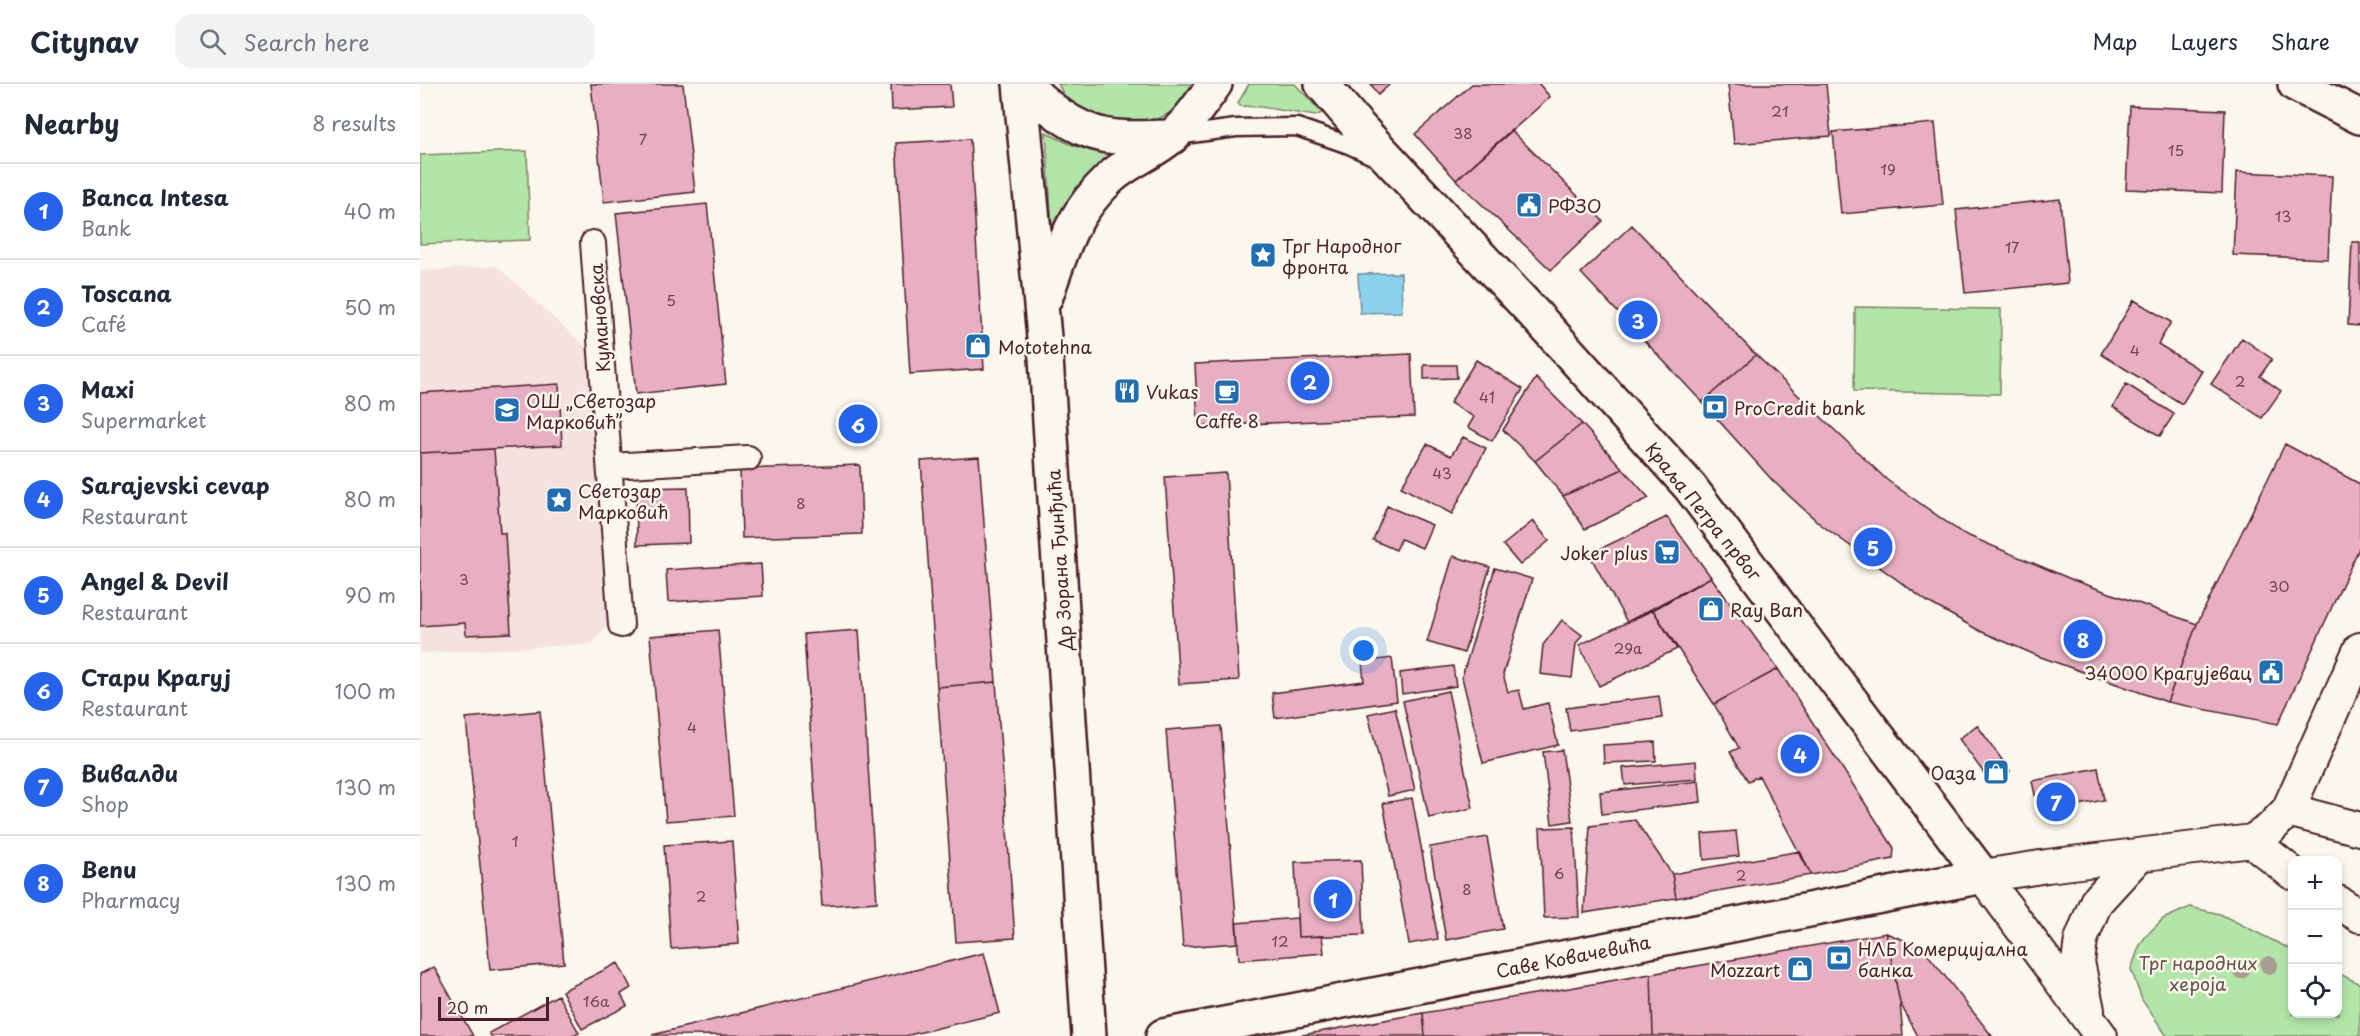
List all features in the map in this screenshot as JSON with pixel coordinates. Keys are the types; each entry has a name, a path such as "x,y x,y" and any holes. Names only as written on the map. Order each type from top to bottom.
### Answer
{"street":[{"name":"Др Зорана Ђинђића","path":"1020,84 1042,306 1089,1036"},
{"path":"1025,84 1042,103 1078,127 1114,137 1172,137"},
{"path":"1042,306 1065,240 1086,204 1113,175 1172,137 1215,84"},
{"path":"1322,84 1397,169"},
{"path":"2295,84 2360,117"},
{"name":"Краља Петра првог","path":"1397,169 1539,319 1690,487 1983,876"},
{"name":"Кумановска","path":"593,243 621,625"},
{"path":"610,466 748,458"},
{"path":"2096,1029 1983,876 2252,841 2270,829 2288,810 2360,649"},
{"path":"2288,810 2360,829"},
{"path":"2252,841 2288,870"},
{"path":"2096,1029 2078,962 2081,940 2096,902 2139,855"},
{"name":"Саве Ковачевића","path":"1163,1036 1983,876"},
{"path":"2342,905 2360,916"}],"lane":[{"path":"1172,137 1236,128 1297,127 1349,145 1397,169"}],"shaded area":[{"name":"ОШ „Светозар Марковић”","path":"497,266 592,353 607,625 592,644 420,653 420,271"}],"green space":[{"path":"1058,84 1198,84 1180,107 1153,122 1104,119 1069,104"},
{"path":"1249,84 1295,84 1322,113 1315,116 1240,106 1238,103"},
{"path":"1046,132 1084,149 1126,153 1054,230 1052,229"},
{"path":"527,151 530,240 420,244 420,155"},
{"path":"1855,307 2001,309 2000,394 1854,391"},
{"name":"Трг народних хероја","path":"2190,907 2220,914 2288,948 2288,1018 2342,1018 2342,975 2360,984 2360,1036 2167,1036 2142,1000 2131,969 2145,937 2163,919"}],"water":[{"path":"1401,273 1402,312 1360,313 1358,274"}],"building":[{"path":"591,84 683,84 695,192 604,202"},
{"path":"891,84 950,84 952,107 892,110"},
{"path":"1371,84 1390,84 1378,95"},
{"path":"1472,84 1539,84 1550,97 1456,180 1415,134"},
{"path":"1728,84 1826,84 1831,136 1734,144"},
{"path":"2130,106 2225,110 2222,193 2126,189"},
{"path":"1935,123 1943,205 1841,214 1833,132"},
{"path":"1511,130 1603,221 1551,270 1456,180"},
{"path":"970,139 984,369 910,374 896,143"},
{"path":"2237,172 2332,176 2328,259 2233,255"},
{"path":"2060,199 2068,283 1965,293 1956,210"},
{"path":"707,204 726,384 636,394 616,213"},
{"path":"1632,225 1756,355 1702,402 1581,273"},
{"path":"2352,242 2360,242 2360,326 2348,325"},
{"path":"2134,300 2171,322 2158,344 2202,371 2182,404 2101,354"},
{"path":"2242,338 2272,359 2260,376 2281,391 2262,418 2211,384"},
{"path":"1411,354 1414,417 1198,426 1195,364"},
{"path":"1756,355 1887,480 1962,533 2073,580 2197,624 2167,702 2038,656 1980,631 1928,602 1820,524 1773,481 1702,402"},
{"path":"1476,360 1523,389 1492,441 1468,427 1474,417 1450,403"},
{"path":"1424,365 1456,365 1457,378 1424,379"},
{"path":"1536,378 1582,424 1535,461 1503,430"},
{"path":"559,384 562,445 420,453 420,393"},
{"path":"2126,384 2174,414 2160,436 2113,407"},
{"path":"1582,424 1623,469 1563,496 1535,461"},
{"path":"1463,437 1486,448 1452,514 1401,487 1427,444 1451,456"},
{"path":"2285,444 2360,484 2360,546 2278,724 2167,702 2197,624"},
{"path":"494,449 500,533 505,533 511,633 466,635 465,623 420,626 420,453"},
{"path":"979,457 996,682 937,687 921,461"},
{"path":"860,465 862,534 742,538 740,469"},
{"path":"1623,469 1649,498 1585,529 1563,496"},
{"path":"1226,473 1239,680 1179,684 1165,477"},
{"path":"688,487 689,543 637,545 636,488"},
{"path":"1387,506 1432,525 1422,548 1401,539 1396,550 1373,540"},
{"path":"1667,517 1711,577 1627,622 1589,554"},
{"path":"1533,521 1549,541 1520,565 1503,545"},
{"path":"1453,556 1490,567 1464,653 1427,642"},
{"path":"761,564 763,596 668,602 666,570"},
{"path":"1495,568 1532,579 1503,674 1508,692 1519,690 1524,709 1548,703 1558,745 1483,763 1462,677"},
{"path":"1711,577 1778,669 1714,704 1653,610"},
{"path":"1653,610 1677,649 1599,686 1579,645"},
{"path":"1562,620 1582,635 1576,644 1572,678 1540,674 1543,645"},
{"path":"718,630 734,816 666,821 650,636"},
{"path":"859,630 877,902 822,906 804,634"},
{"path":"1392,658 1397,701 1275,718 1272,693 1364,681 1362,662"},
{"path":"1453,666 1456,686 1402,694 1400,673"},
{"path":"1778,669 1894,848 1893,859 1811,875 1759,776 1748,781 1730,752 1739,748 1714,704"},
{"path":"996,682 1015,938 956,942 937,687"},
{"path":"1448,691 1473,808 1429,818 1403,701"},
{"path":"1659,696 1662,718 1570,731 1566,708"},
{"path":"1395,708 1415,790 1388,796 1368,714"},
{"path":"540,711 564,963 490,970 466,718"},
{"path":"1977,725 2010,771 1992,784 1959,739"},
{"path":"1221,726 1238,943 1183,947 1166,730"},
{"path":"1655,742 1656,761 1604,763 1603,745"},
{"path":"1562,750 1572,821 1552,824 1543,752"},
{"path":"1696,761 1697,779 1625,785 1623,768"},
{"path":"2098,768 2104,800 2039,813 2032,781"},
{"path":"1699,781 1701,802 1602,814 1600,792"},
{"path":"1412,798 1438,939 1409,944 1383,803"},
{"path":"1635,820 1672,874 1676,898 1584,913 1590,826"},
{"path":"1574,827 1579,917 1544,918 1540,828"},
{"path":"1736,831 1739,856 1704,860 1702,834"},
{"path":"1487,837 1503,929 1446,940 1430,847"},
{"path":"732,841 739,944 671,949 664,845"},
{"path":"1800,851 1811,875 1676,898 1672,874"},
{"path":"1361,860 1364,935 1298,937 1295,862"},
{"path":"1297,918 1298,937 1322,936 1324,953 1239,960 1236,923"},
{"path":"1886,933 1900,1003 1903,1036 1653,1036 1651,974"},
{"path":"1886,933 1922,947 1992,1036 1918,1036 1900,1003"},
{"path":"984,953 1000,1013 905,1036 652,1035"},
{"path":"618,963 631,988 621,994 627,1006 582,1029 562,991"},
{"path":"434,967 473,1036 420,1036 420,974"},
{"path":"1651,974 1653,1036 1425,1036 1423,1013"},
{"path":"558,995 579,1033 573,1036 491,1036 489,1033"},
{"path":"1423,1013 1425,1036 1297,1036"}],"place":[{"name":"РФЗО","path":"1529,205"},
{"name":"Трг Народног фронта","path":"1263,255"},
{"name":"Maxi","path":"1638,320"},
{"name":"Mototehna","path":"978,346"},
{"name":"Toscana","path":"1310,381"},
{"name":"Vukas","path":"1127,391"},
{"name":"Caffe 8","path":"1227,392"},
{"name":"ProCredit bank","path":"1715,407"},
{"name":"ОШ „Светозар Марковић”","path":"507,410"},
{"name":"Стари Крагуј","path":"858,424"},
{"name":"Светозар Марковић","path":"559,500"},
{"name":"Angel & Devil","path":"1873,547"},
{"name":"Joker plus","path":"1667,552"},
{"name":"Ray Ban","path":"1711,609"},
{"name":"Benu","path":"2083,639"},
{"name":"34000 Крагујевац","path":"2271,672"},
{"name":"Sarajevski cevap","path":"1800,754"},
{"name":"Оаза","path":"1996,772"},
{"name":"Вивалди","path":"2056,802"},
{"name":"Banca Intesa","path":"1333,899"},
{"name":"НЛБ Комерцијална банка","path":"1839,958"},
{"name":"Mozzart","path":"1800,969"}]}
